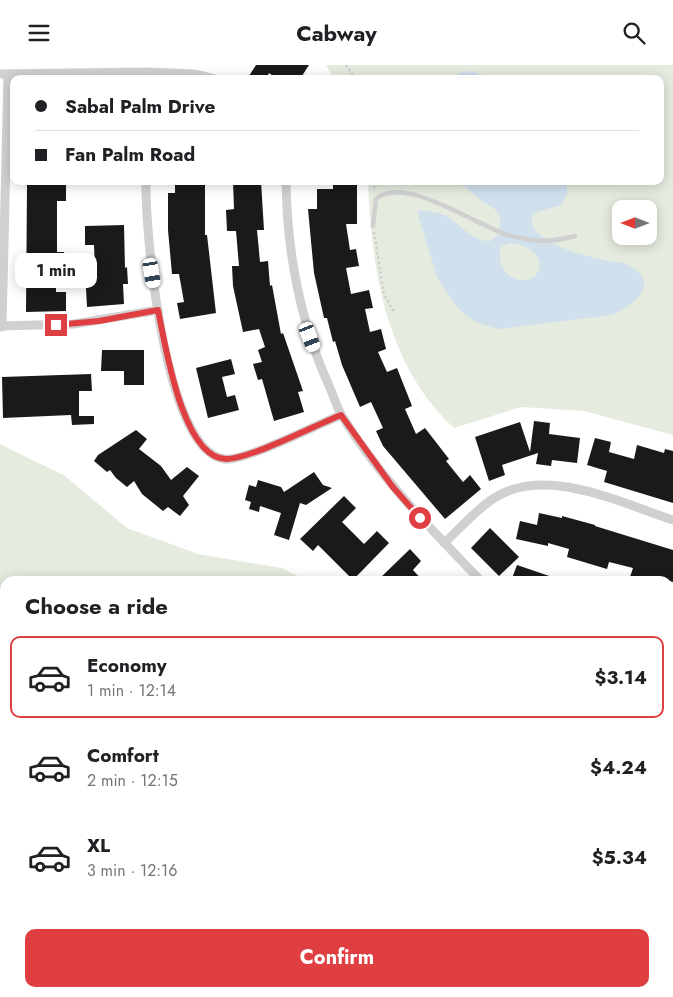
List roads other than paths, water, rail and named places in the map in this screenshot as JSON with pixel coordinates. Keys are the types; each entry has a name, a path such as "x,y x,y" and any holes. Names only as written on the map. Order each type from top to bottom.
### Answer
{"street":[{"path":"158,310 74,324 1,327 4,74 198,75"},
{"path":"146,185 148,235 158,310 176,393 190,429 211,453 225,459 245,455 341,415"},
{"path":"286,185 289,239 299,301 310,337 341,415 392,486 476,576"},
{"path":"444,543 496,497 516,487 539,484 572,488 673,520"}],"lane":[{"path":"373,226 376,199 389,193 418,195 493,229 521,239 556,242 575,236"}],"water":[{"path":"474,71 481,75 456,75 462,72"},
{"path":"463,185 567,185 567,195 561,205 537,212 532,216 533,225 538,233 547,240 572,251 628,265 638,272 643,279 644,286 641,293 636,300 612,315 498,329 478,323 465,315 454,303 437,277 418,210 443,215 473,236 485,241 491,241 498,234 501,218 496,210 480,200","holes":["510,243 524,246 535,254 539,259 540,265 533,278 518,280 503,268 500,254 501,246"]}]}
